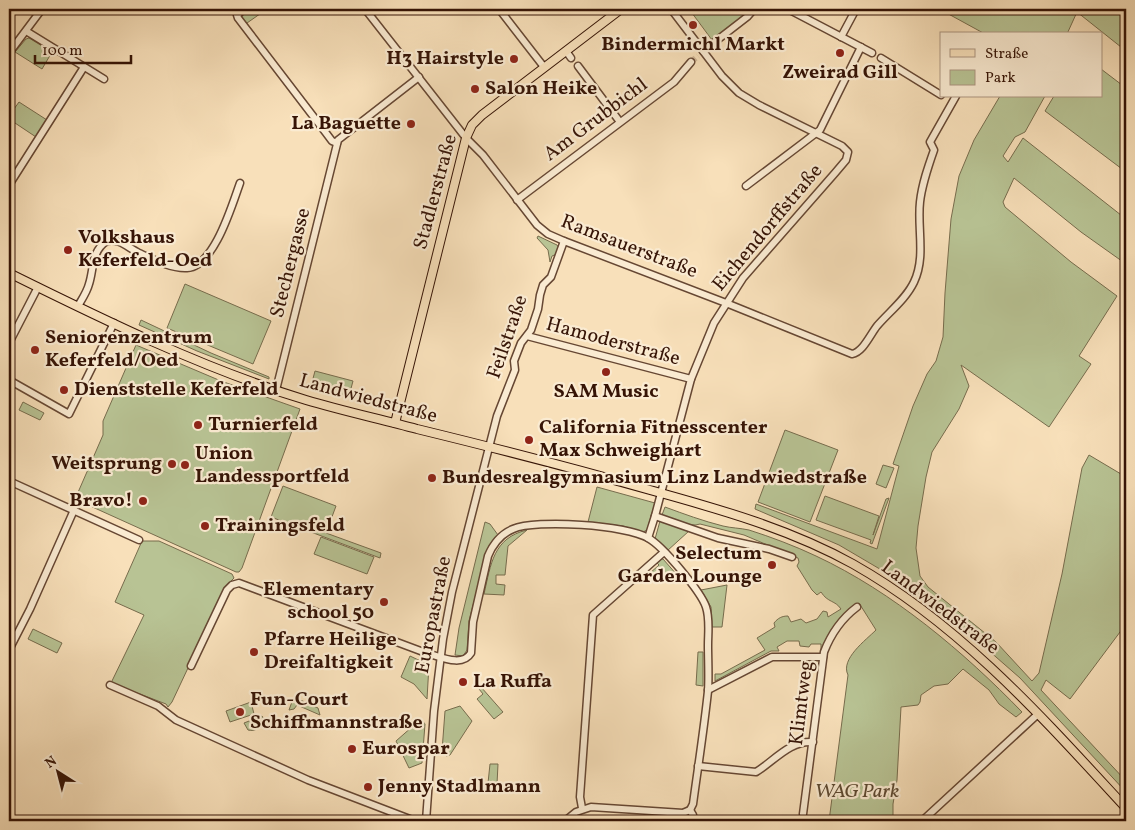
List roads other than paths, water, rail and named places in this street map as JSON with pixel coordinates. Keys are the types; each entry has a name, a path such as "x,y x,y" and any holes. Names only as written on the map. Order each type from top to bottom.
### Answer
{"main road":[{"name":"Stadlerstraße","path":"395,423 466,138 472,124 620,9"},
{"name":"Landwiedstraße","path":"9,272 200,362 276,390 310,401 661,493 770,527 827,551 901,594 950,631 992,667 1126,808"}],"street":[{"path":"9,53 42,9"},
{"path":"244,9 237,15 333,142 337,143 342,136 418,77"},
{"name":"Ramsauerstraße","path":"365,9 466,138 483,155 542,230 564,241 852,354 856,353 906,294 918,273 920,263 920,203 934,150 930,142 954,99"},
{"path":"499,9 544,67"},
{"path":"671,9 702,53 727,82 747,99 816,133"},
{"path":"702,53 747,18 754,9"},
{"path":"788,9 872,53"},
{"path":"841,37 856,9"},
{"path":"26,31 104,79"},
{"path":"746,186 820,130 861,47"},
{"path":"566,51 571,58"},
{"path":"881,58 940,95"},
{"name":"Am Grubbichl","path":"517,200 674,82 691,62"},
{"path":"578,66 620,122"},
{"path":"9,185 84,67"},
{"name":"Eichendorffstraße","path":"661,493 691,379 702,348 726,303 756,261 819,192 847,157 848,152 842,146 816,133"},
{"name":"Stechergasse","path":"276,390 337,143"},
{"path":"78,306 89,285 94,258 101,246 107,241 119,242 140,253 176,267 190,268 198,264 206,257 214,245 240,183"},
{"name":"Feilstraße","path":"489,448 500,408 515,370 514,360 521,343 531,330 538,309 540,295 544,285 551,277 564,241"},
{"path":"9,343 38,287"},
{"path":"9,380 69,414 114,323"},
{"name":"Hamoderstraße","path":"527,336 691,379"},
{"name":"Europastraße","path":"426,821 431,736 440,656 452,592 489,448"},
{"path":"9,481 139,540"},
{"path":"648,538 661,493"},
{"path":"9,650 30,609 74,510"},
{"path":"654,516 718,538 769,549 792,557"},
{"path":"191,666 227,590 232,585 239,584 410,647 459,660 469,656 478,596 488,556 496,541 510,530 527,525 582,525 631,531 648,538 664,552 700,595 707,610 708,690 693,804 690,810 683,812 582,808 565,821"},
{"path":"582,808 580,797 593,615 664,552"},
{"name":"Klimtweg","path":"803,814 823,658 835,630 856,607"},
{"path":"708,690 772,657 823,658"},
{"path":"110,685 158,706 176,720 301,776 415,821"},
{"path":"922,821 1038,714"},
{"path":"698,766 756,772 792,747 813,742"},
{"path":"690,810 693,815 692,821"}],"tunnel":[{"path":"691,62 698,56"}],"place":[{"name":"Bindermichl Markt","path":"693,25"},
{"name":"Zweirad Gill","path":"840,53"},
{"name":"H3 Hairstyle","path":"514,59"},
{"name":"Salon Heike","path":"475,89"},
{"name":"La Baguette","path":"411,124"},
{"name":"Volkshaus Keferfeld-Oed","path":"68,250"},
{"name":"Seniorenzentrum Keferfeld/Oed","path":"35,350"},
{"name":"SAM Music","path":"606,372"},
{"name":"Dienststelle Keferfeld","path":"64,390"},
{"name":"Turnierfeld","path":"198,425"},
{"name":"California Fitnesscenter Max Schweighart","path":"529,440"},
{"name":"Weitsprung","path":"172,464"},
{"name":"Union Landessportfeld","path":"185,465"},
{"name":"Bundesrealgymnasium Linz Landwiedstraße","path":"432,478"},
{"name":"Bravo!","path":"143,501"},
{"name":"Trainingsfeld","path":"205,526"},
{"name":"Selectum Garden Lounge","path":"772,565"},
{"name":"Elementary school 50","path":"384,602"},
{"name":"Pfarre Heilige Dreifaltigkeit","path":"254,652"},
{"name":"La Ruffa","path":"463,682"},
{"name":"Fun-Court Schiffmannstraße","path":"240,712"},
{"name":"Eurospar","path":"352,749"},
{"name":"Jenny Stadlmann","path":"368,787"}],"park label":[{"name":"WAG Park","path":"857,792"}]}
